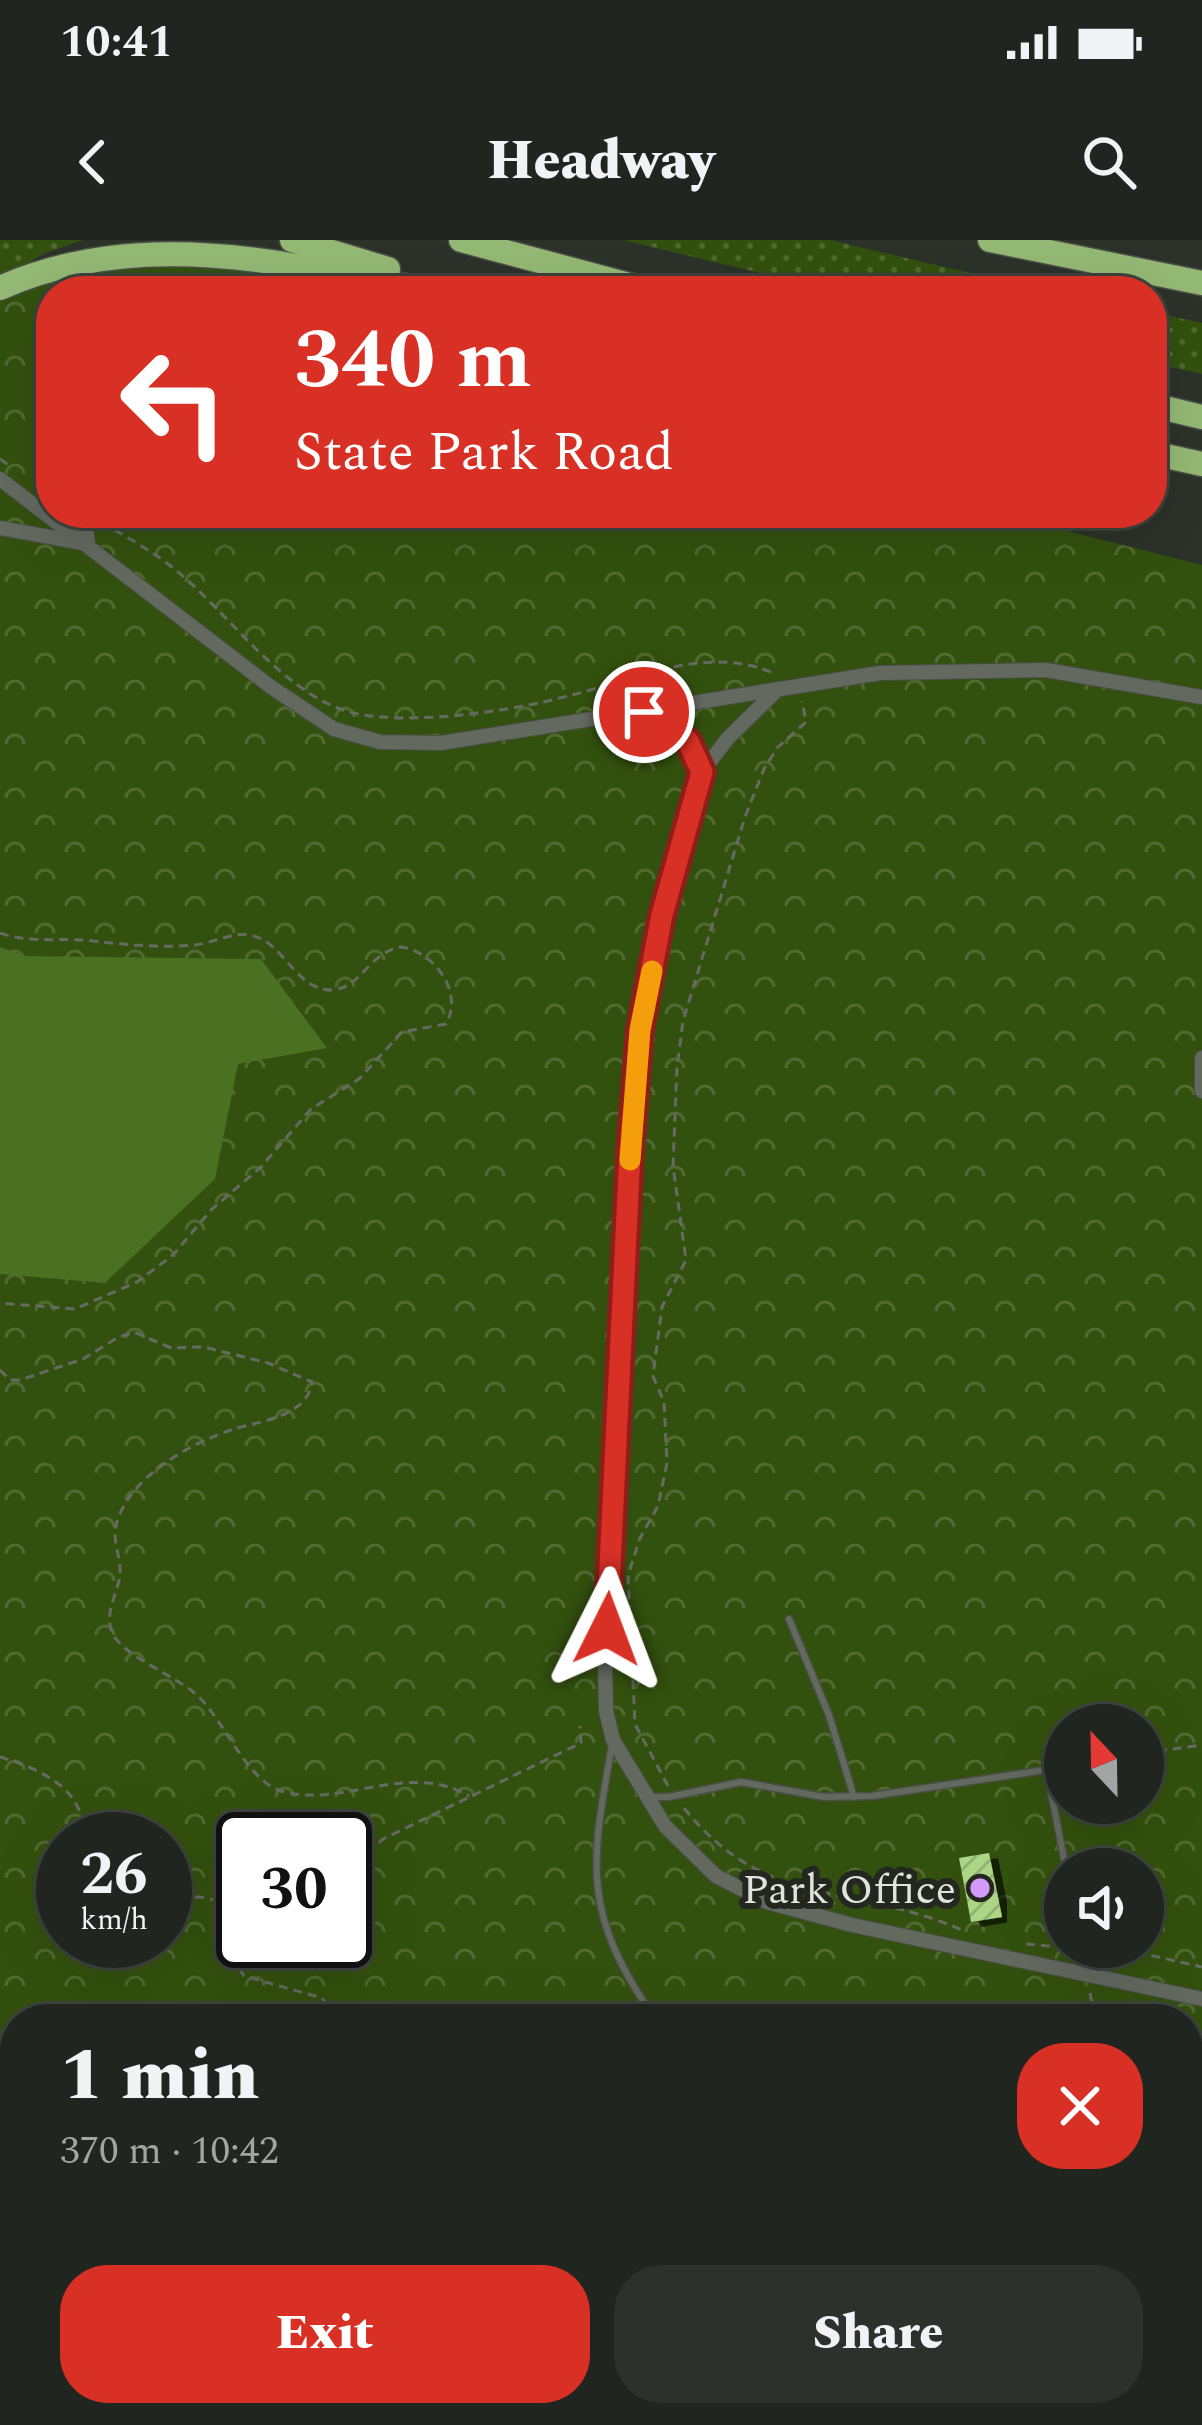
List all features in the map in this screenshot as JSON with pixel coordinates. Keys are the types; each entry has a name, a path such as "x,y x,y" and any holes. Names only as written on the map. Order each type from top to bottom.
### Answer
{"highway":[{"path":"0,288 27,268 70,250 142,240 238,248 352,276"},
{"path":"292,240 413,276"},
{"path":"460,240 596,276"},
{"path":"990,240 1202,283"},
{"path":"1167,409 1202,417"},
{"path":"1167,456 1202,464"}],"street":[{"path":"0,479 36,506"},
{"path":"0,528 88,544"},
{"path":"66,528 271,687 334,729 380,742 441,743 644,712 779,683 880,673 1046,670 1202,697"},
{"path":"87,528 88,544"},
{"path":"779,683 702,772 662,915 640,1030 605,1663 606,1711 613,1740 665,1826 716,1876 767,1902 852,1925 1202,1999"},
{"path":"644,712 688,741 702,772"},
{"path":"1202,1058 1202,1091"}],"lane":[{"path":"789,1619 829,1715 854,1796"},
{"path":"613,1740 597,1838 599,1914 613,1952 646,2004"},
{"path":"645,1797 741,1782 824,1797 854,1796 1044,1771"},
{"path":"1086,1968 1087,1974"}],"path":[{"path":"110,528 170,565 309,692 358,713 401,717 518,708 727,660 750,662 779,683"},
{"path":"801,700 806,722 777,748 764,769 683,1021 676,1067 673,1166 686,1260 662,1307 653,1376 664,1402 667,1463 658,1506 640,1538 628,1575 635,1724 674,1796 711,1842 758,1872 793,1888 930,1916 970,1934"},
{"path":"0,933 39,942 88,940 125,946 191,946 241,934 253,936 272,946 310,984 335,990 354,981 377,955 402,946 429,959 453,1001 446,1024 402,1032 359,1079 310,1109 261,1167 211,1210 173,1255 137,1282 75,1309 0,1303"},
{"path":"0,1370 10,1380 20,1380 83,1359 134,1332 171,1348 204,1347 268,1363 312,1382 307,1397 280,1416 230,1430 161,1466 136,1486 112,1535 120,1576 111,1631 122,1645 195,1692 220,1720 252,1771 270,1787 309,1796 355,1787 428,1783 450,1785 469,1796"},
{"path":"372,1848 383,1838 581,1743 580,1726"},
{"path":"1164,1750 1202,1745"},
{"path":"0,1756 50,1777 81,1812"},
{"path":"1023,1944 1044,1945"},
{"path":"1164,1959 1202,1967"},
{"path":"239,1968 244,1976 326,2004"},
{"path":"1087,1974 1092,2004"}],"green space":[{"path":"0,240 83,240 43,254 0,280"},
{"path":"623,240 829,240 984,276 772,276"},
{"path":"155,255 272,276 65,276"},
{"path":"0,261 59,276 36,276 36,528 1055,528 1202,565 1202,2004 0,2004"},
{"path":"36,283 36,295 0,306 14,288"},
{"path":"1167,315 1202,323 1202,374 1167,366"}],"shaded area":[{"path":"0,947 25,956 261,959 327,1048 238,1064 215,1179 105,1283 0,1274"}],"building":[{"name":"Park Office","path":"989,1853 1002,1917 971,1922 959,1858"}],"slow traffic":[{"path":"630,1160 640,1030 652,971"}],"place":[{"name":"Park Office","path":"980,1888"}],"route":[{"path":"607,1629 640,1030 662,915 702,772 688,741 644,712"}]}
